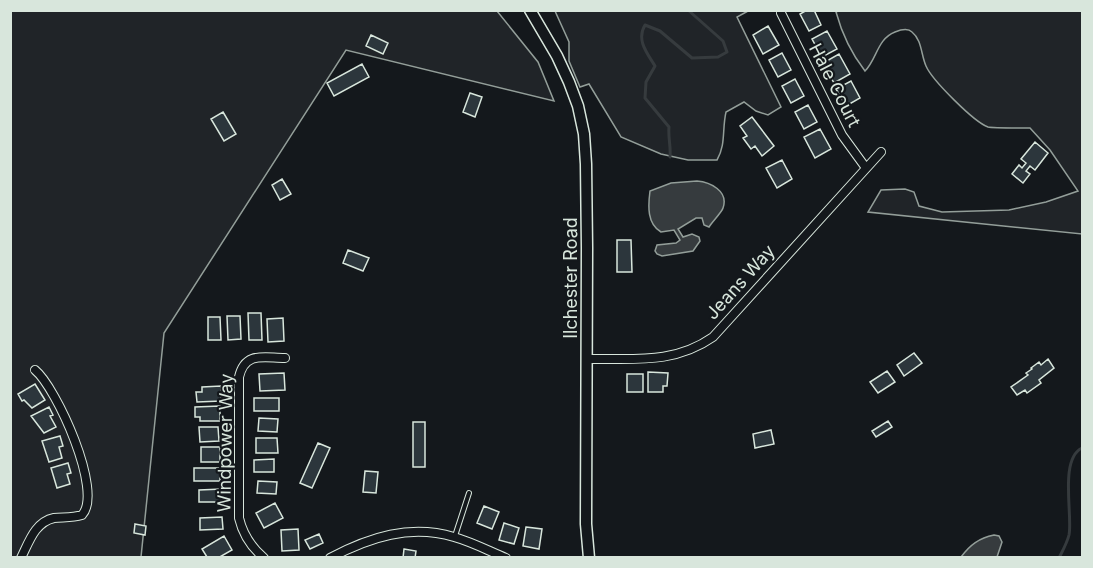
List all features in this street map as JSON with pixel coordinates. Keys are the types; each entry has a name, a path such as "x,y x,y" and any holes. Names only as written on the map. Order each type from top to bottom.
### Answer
{"street":[{"name":"Ilchester Road","path":"530,10 557,56 569,82 578,106 584,134 587,248 586,524 589,558"},
{"name":"Hale Court","path":"781,13 842,135 866,168"},
{"name":"Jeans Way","path":"586,358 675,356 703,344 713,337 881,152"},
{"name":"Windpower Way","path":"264,558 247,538 239,518 239,377 241,368 248,360 285,358"},
{"path":"21,558 33,533 42,523 56,518 68,518 82,514 89,501 86,476 70,428 52,392 42,376 35,370"},
{"path":"330,558 367,541 393,533 426,532 455,537 506,558"}],"lane":[{"path":"455,537 469,494"}],"shaded area":[{"path":"10,11 497,11 538,62 554,101 346,50 164,333 141,557 11,557"},
{"path":"555,11 748,11 737,17 781,107 768,115 756,111 744,102 726,112 723,143 717,160 688,160 661,154 621,137 589,84 580,87 569,61 569,42"},
{"path":"1082,11 1082,234 868,212 881,190 905,189 914,192 919,206 942,212 1009,210 1046,202 1078,191 1050,150 1030,128 988,127 954,100 936,81 926,66 918,39 910,31 895,32 884,39 865,71 844,36 836,12"},
{"path":"697,181 707,183 721,192 724,202 722,210 709,227 704,225 702,218 696,218 678,229 683,237 692,234 699,237 700,241 693,251 662,256 657,254 655,251 657,245 676,243 680,240 674,230 661,232 656,229 649,208 650,191 671,183"},
{"path":"994,535 999,536 1002,542 997,557 961,557 975,543"}],"building":[{"path":"807,10 814,10 821,25 809,31 800,14"},
{"path":"768,26 779,45 763,54 753,35"},
{"path":"827,31 837,49 822,57 812,39"},
{"path":"371,35 388,43 383,54 366,46"},
{"path":"782,53 791,70 778,77 769,60"},
{"path":"839,54 850,74 834,83 823,63"},
{"path":"362,64 369,77 334,96 327,83"},
{"path":"795,79 804,96 791,103 782,86"},
{"path":"851,81 860,98 846,106 836,89"},
{"path":"470,93 482,97 475,117 463,112"},
{"path":"808,105 817,122 804,129 795,112"},
{"path":"223,112 236,134 224,141 211,119"},
{"path":"752,117 774,146 762,156 755,146 751,149 743,138 747,136 740,126"},
{"path":"820,129 831,149 815,158 804,137"},
{"path":"1035,142 1048,153 1035,170 1030,166 1026,171 1030,174 1023,183 1012,174 1019,165 1022,168 1026,163 1021,159"},
{"path":"782,160 792,179 777,188 766,168"},
{"path":"282,179 291,194 280,200 272,185"},
{"path":"617,240 631,240 632,272 617,272"},
{"path":"348,250 369,258 363,271 343,263"},
{"path":"248,313 261,313 262,340 249,340"},
{"path":"227,316 240,316 241,339 228,340"},
{"path":"208,317 220,317 221,340 208,340"},
{"path":"283,318 284,341 268,342 267,319"},
{"path":"914,353 922,363 904,376 897,365"},
{"path":"1048,359 1054,368 1039,380 1041,383 1027,393 1025,390 1017,395 1011,387 1028,375 1026,373 1031,368 1039,362 1041,365"},
{"path":"887,371 895,382 878,393 870,382"},
{"path":"648,372 668,373 667,386 663,386 663,392 648,392"},
{"path":"284,373 285,390 260,391 259,374"},
{"path":"627,374 643,374 643,392 627,392"},
{"path":"35,384 45,400 32,408 24,400 22,401 18,394"},
{"path":"221,386 221,401 197,402 196,392 202,392 202,387"},
{"path":"254,398 279,398 279,411 254,411"},
{"path":"220,406 220,421 200,421 200,417 195,417 195,407"},
{"path":"49,407 53,415 50,416 56,427 44,433 31,416"},
{"path":"259,418 278,419 277,432 258,431"},
{"path":"888,421 892,427 876,437 872,431"},
{"path":"413,422 425,422 425,467 413,467"},
{"path":"199,427 218,427 219,441 200,442"},
{"path":"771,430 774,444 755,448 753,434"},
{"path":"60,436 63,446 59,447 62,458 49,462 42,441"},
{"path":"256,438 277,438 278,453 256,453"},
{"path":"318,443 330,448 312,488 300,483"},
{"path":"201,447 220,447 220,462 201,462"},
{"path":"274,459 274,472 254,472 254,460"},
{"path":"68,463 71,473 67,474 70,484 57,488 51,468"},
{"path":"194,468 220,468 220,481 194,481"},
{"path":"365,471 378,472 376,493 363,492"},
{"path":"258,481 277,482 276,494 257,493"},
{"path":"222,489 222,502 199,502 199,490"},
{"path":"275,503 283,518 264,528 256,513"},
{"path":"484,506 499,512 492,529 477,523"},
{"path":"222,517 223,529 200,530 200,518"},
{"path":"504,523 519,528 514,544 499,540"},
{"path":"135,524 146,526 145,535 134,533"},
{"path":"526,527 542,529 539,549 523,546"},
{"path":"298,529 299,550 282,551 281,530"},
{"path":"319,534 323,543 310,549 305,540"},
{"path":"224,536 232,550 218,558 207,557 202,549"},
{"path":"404,549 416,551 415,558 403,558"}],"waterway":[{"path":"670,157 669,127 645,98 646,82 655,66 642,41 645,25 660,31 692,58 718,57 727,52 723,41 688,10"},
{"path":"1059,558 1069,535 1068,488 1071,464 1075,454 1082,448"}]}
